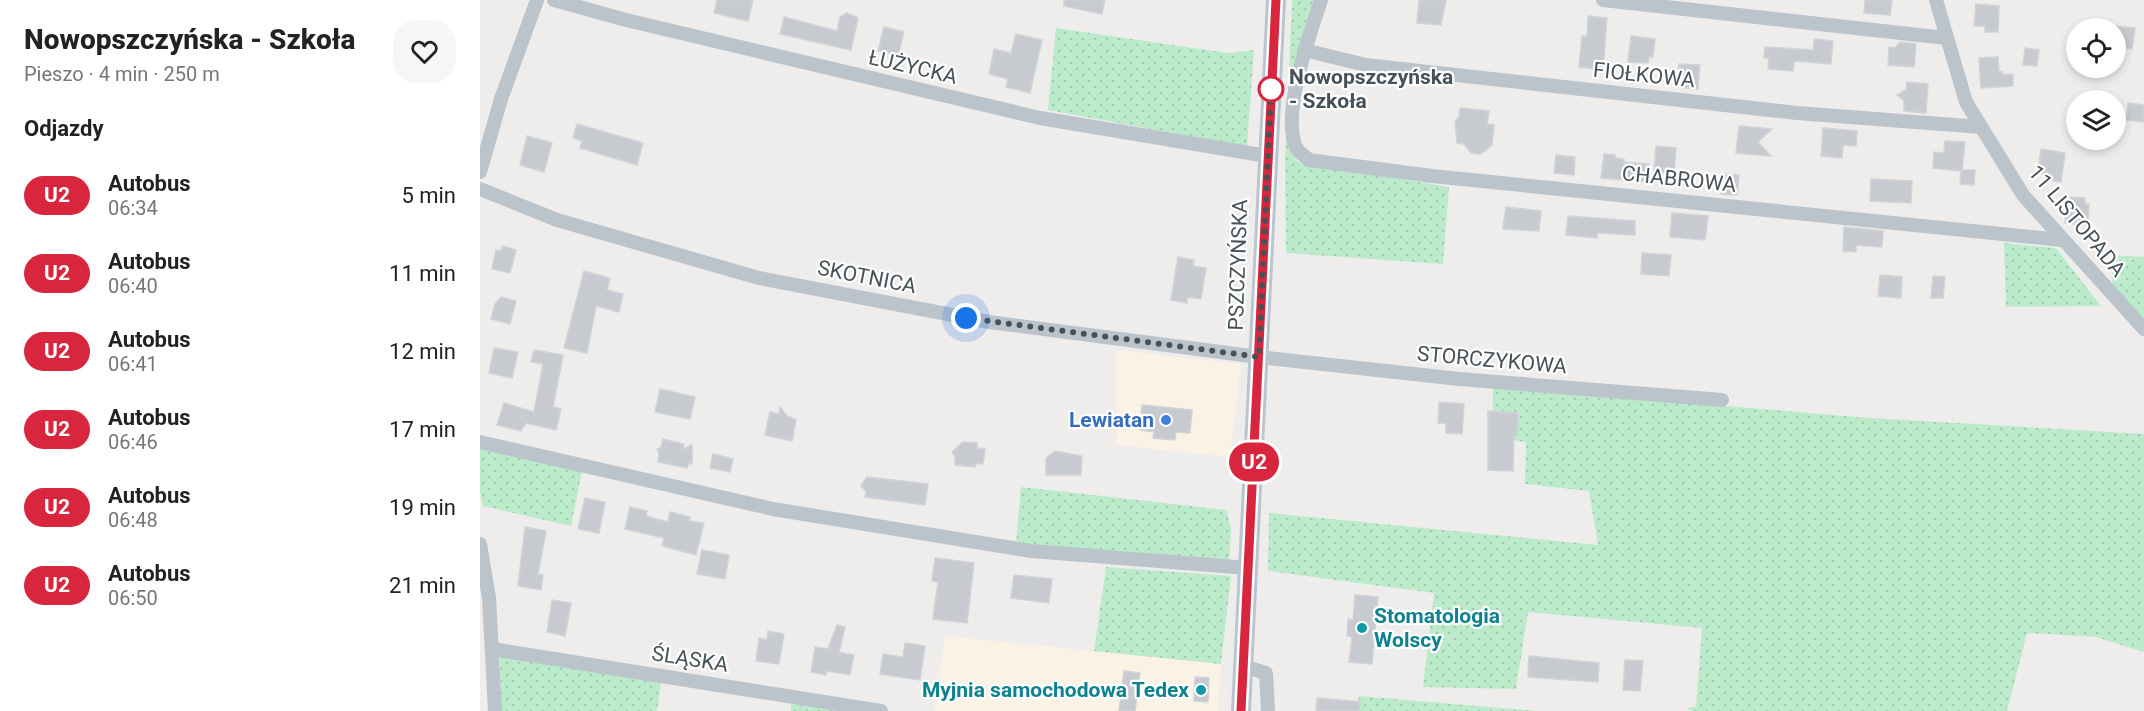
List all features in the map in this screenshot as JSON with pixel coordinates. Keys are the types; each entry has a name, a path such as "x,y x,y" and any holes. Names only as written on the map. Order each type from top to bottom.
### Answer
{"main road":[{"name":"PSZCZYŃSKA","path":"1241,711 1276,0"}],"street":[{"path":"480,172 501,99 537,0"},
{"name":"ŁUŻYCKA","path":"554,0 672,31 1029,116 1267,156"},
{"path":"1304,50 1321,0"},
{"path":"1603,0 1946,38"},
{"name":"11 LISTOPADA","path":"1936,0 1966,102 2023,195 2061,240 2144,329"},
{"name":"FIOŁKOWA","path":"1304,50 1366,65 1797,112 1982,127"},
{"name":"CHABROWA","path":"1304,50 1292,112 1292,134 1296,149 1309,160 1432,176 2061,240"},
{"name":"SKOTNICA","path":"480,189 557,220 759,278 989,322 1259,357"},
{"name":"STORCZYKOWA","path":"1259,357 1459,379 1722,400"},
{"path":"480,442 808,514 1031,551 1248,568"},
{"path":"480,544 489,598 495,711"},
{"name":"ŚLĄSKA","path":"492,649 881,711"},
{"path":"1243,666 1266,673 1268,711"}],"shaded area":[{"path":"1116,350 1241,364 1230,457 1117,445"},
{"path":"945,636 1221,664 1218,711 934,711"}],"green space":[{"path":"1292,0 1316,0 1290,81 1288,98"},
{"path":"1056,28 1228,53 1254,50 1247,147 1048,110"},
{"path":"1287,123 1290,143 1298,162 1449,187 1443,264 1286,253"},
{"path":"2004,243 2056,248 2101,306 2006,307"},
{"path":"2111,255 2144,257 2144,327 2113,296"},
{"path":"1493,386 1856,417 2144,434 2144,652 2096,637 2027,633 2007,711 1693,711 1686,708 1696,707 1702,628 1528,612 1516,689 1423,687 1434,593 1268,571 1269,513 1598,545 1589,491 1525,484 1526,442 1492,437"},
{"path":"480,448 582,471 571,526 483,506 480,492"},
{"path":"1021,487 1227,510 1231,530 1229,562 1016,544"},
{"path":"1106,567 1231,576 1221,664 1094,651"},
{"path":"500,657 661,682 657,711 501,711"},
{"path":"1359,696 1539,711 1357,711"},
{"path":"792,701 855,711 791,711"}],"building":[{"path":"717,0 753,0 748,21 714,13"},
{"path":"1064,0 1105,0 1102,14 1064,6"},
{"path":"1419,0 1446,0 1441,25 1417,23"},
{"path":"1865,0 1892,0 1890,15 1864,13"},
{"path":"1976,4 1999,6 1998,32 1985,32 1985,26 1974,26"},
{"path":"847,13 858,18 851,50 780,34 784,17 837,31 840,17"},
{"path":"1588,16 1607,18 1603,70 1579,67 1582,36 1587,36"},
{"path":"884,27 904,32 898,56 878,51"},
{"path":"2126,27 2135,28 2132,49 2126,48"},
{"path":"1016,34 1042,40 1030,93 1006,87 1008,79 989,74 994,49 1011,53"},
{"path":"1631,36 1655,39 1653,57 1649,57 1648,63 1628,62"},
{"path":"1814,39 1833,41 1831,64 1794,61 1793,71 1768,69 1769,58 1764,58 1765,47 1813,50"},
{"path":"1900,42 1916,44 1914,67 1888,65 1889,47 1895,48"},
{"path":"2025,48 2039,50 2037,66 2023,65"},
{"path":"1998,57 1999,72 2002,71 2003,75 2013,74 2013,86 1981,88 1979,58"},
{"path":"1679,64 1700,65 1698,89 1677,87"},
{"path":"1907,82 1928,84 1926,113 1904,111 1904,101 1897,95 1906,90"},
{"path":"2128,103 2144,105 2144,122 2126,120"},
{"path":"1460,108 1489,111 1487,124 1494,125 1492,145 1481,154 1471,153 1464,144 1457,143 1455,121 1459,117"},
{"path":"577,124 643,143 637,165 580,148 582,141 573,138"},
{"path":"1739,126 1772,129 1758,142 1771,156 1736,153"},
{"path":"1823,128 1857,131 1856,146 1843,145 1842,158 1821,156"},
{"path":"527,136 552,143 544,172 520,165"},
{"path":"1945,141 1965,142 1962,170 1975,170 1974,185 1960,184 1961,171 1933,168 1934,152 1944,153"},
{"path":"1656,146 1676,148 1674,173 1654,172"},
{"path":"2041,149 2065,153 2061,182 2047,180 2048,174 2038,173"},
{"path":"1604,154 1615,155 1615,158 1624,159 1624,162 1649,164 1646,182 1601,178"},
{"path":"1556,155 1575,157 1574,175 1554,173"},
{"path":"1723,174 1739,175 1737,195 1721,194"},
{"path":"1871,179 1912,181 1911,203 1870,201"},
{"path":"2067,197 2085,198 2085,204 2089,204 2088,225 2065,223"},
{"path":"1506,207 1541,211 1539,231 1503,229"},
{"path":"1672,213 1708,216 1705,240 1670,237"},
{"path":"1568,216 1635,221 1635,235 1597,233 1597,238 1566,235"},
{"path":"1844,227 1883,231 1882,247 1856,245 1856,252 1843,251"},
{"path":"502,246 516,250 510,273 492,269 496,250 501,251"},
{"path":"1642,253 1671,255 1669,276 1641,274"},
{"path":"1178,257 1194,260 1193,266 1206,268 1201,299 1187,297 1187,303 1171,300"},
{"path":"584,271 610,278 607,290 623,294 619,312 596,306 587,353 564,348"},
{"path":"1880,275 1902,277 1901,298 1878,296"},
{"path":"1933,276 1945,277 1943,298 1931,298"},
{"path":"501,297 516,301 510,324 491,319 495,304"},
{"path":"494,348 518,352 512,378 489,373"},
{"path":"534,350 563,355 553,407 561,409 556,430 526,423 521,431 497,425 504,403 534,412 543,364 531,362"},
{"path":"660,389 695,397 690,419 655,412"},
{"path":"1439,402 1464,404 1462,434 1446,433 1446,423 1438,423"},
{"name":"Lewiatan","path":"1142,405 1192,410 1190,433 1176,432 1175,440 1153,438 1154,432 1140,430"},
{"path":"780,407 787,416 796,420 792,441 765,435 770,412 779,414"},
{"path":"1488,411 1518,413 1517,433 1514,433 1513,471 1488,470"},
{"path":"663,439 684,444 683,449 692,445 692,464 689,463 687,468 658,462 657,449 661,447"},
{"path":"963,442 977,443 977,448 985,449 983,464 976,463 975,467 955,465 952,452"},
{"path":"1055,451 1082,456 1081,475 1046,475 1046,458"},
{"path":"713,454 733,459 730,472 710,468"},
{"path":"867,477 928,484 925,505 865,497 866,491 861,486"},
{"path":"585,498 605,502 599,533 578,529"},
{"path":"630,507 647,511 646,516 668,522 670,512 690,517 690,521 704,523 696,555 662,546 664,538 625,529"},
{"path":"525,527 546,531 538,574 543,575 541,590 518,586"},
{"path":"702,550 729,555 725,579 697,574"},
{"path":"935,558 974,563 967,623 933,619 938,582 932,581"},
{"path":"1014,575 1052,579 1049,603 1011,598"},
{"name":"Stomatologia Wolscy","path":"1355,595 1378,597 1372,664 1349,662 1352,637 1347,636 1348,619 1353,620"},
{"path":"552,600 571,603 565,636 547,632"},
{"path":"837,625 845,627 839,652 854,655 850,675 827,671 826,675 811,672 815,647 828,649"},
{"path":"768,631 784,634 779,664 756,661 759,638 767,640"},
{"path":"905,643 925,646 920,680 880,674 883,654 903,657"},
{"path":"1529,656 1599,663 1598,682 1528,677"},
{"path":"1625,660 1643,661 1640,691 1623,690"},
{"path":"1124,671 1140,673 1135,711 1119,711"},
{"name":"Myjnia samochodowa Tedex","path":"1195,677 1209,678 1208,702 1194,701"},
{"path":"1317,698 1360,702 1359,711 1316,711"}],"bus line":[{"name":"U2","path":"1241,711 1276,0"}],"place":[{"name":"Nowopszczyńska - Szkoła","path":"1271,89"},
{"name":"Lewiatan","path":"1166,420"},
{"name":"Stomatologia Wolscy","path":"1362,628"},
{"name":"Myjnia samochodowa Tedex","path":"1201,690"}],"route":[{"path":"966,318 1259,357 1271,89"}]}
